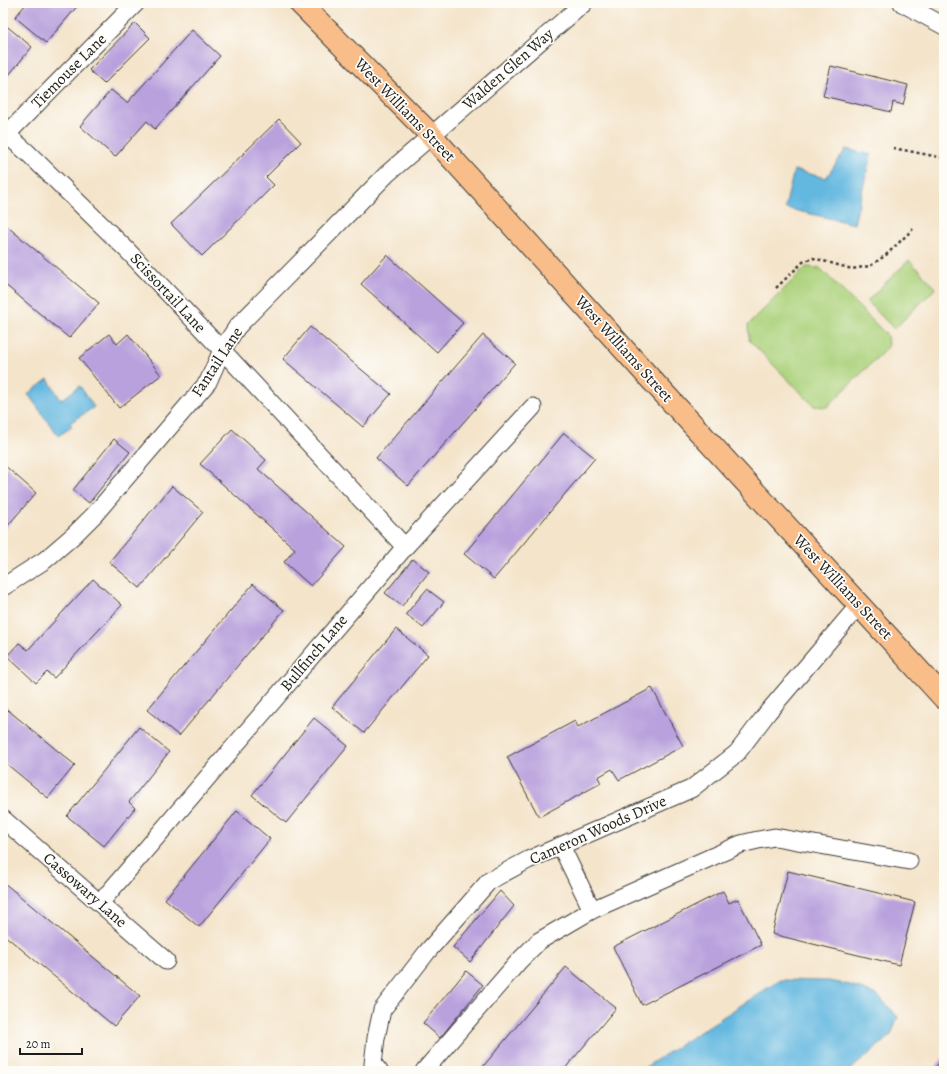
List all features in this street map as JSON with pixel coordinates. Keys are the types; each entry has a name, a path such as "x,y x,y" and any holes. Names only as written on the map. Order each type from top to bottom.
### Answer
{"main road":[{"name":"West Williams Street","path":"300,3 431,135 647,375 944,698"}],"street":[{"name":"Tiemouse Lane","path":"5,136 136,3"},
{"name":"Walden Glen Way","path":"431,135 584,3"},
{"path":"902,3 944,26"},
{"name":"Fantail Lane","path":"3,587 45,560 74,536 95,514 208,382 222,350 237,327 387,174 431,135"},
{"name":"Scissortail Lane","path":"5,136 28,153 127,250 222,350 404,547"},
{"name":"Bullfinch Lane","path":"100,904 404,547 534,407"},
{"name":"Cameron Woods Drive","path":"379,1071 373,1064 376,1038 382,1010 427,952 489,881 528,860 691,789 737,754 768,712 859,604"},
{"name":"Cassowary Lane","path":"3,819 166,961"},
{"path":"424,1071 518,961 539,941 592,910 741,844 775,837 909,860"},
{"path":"561,846 592,910"}],"path":[{"path":"893,148 944,158"},
{"path":"776,288 803,262 814,258 852,268 870,266 886,255 914,229"}],"green space":[{"path":"909,260 936,288 894,329 867,301"},
{"path":"806,267 820,268 887,335 888,347 827,407 814,406 749,340 748,325"}],"water":[{"path":"846,149 871,155 854,224 785,208 794,170 826,178"},
{"path":"48,379 61,400 80,386 94,407 70,423 72,427 58,436 28,394"},
{"path":"780,980 829,981 850,985 877,995 898,1017 891,1035 849,1071 641,1071 641,1070"}],"building":[{"path":"27,3 80,3 46,43 15,17"},
{"path":"3,23 32,47 3,82"},
{"path":"135,23 150,38 104,84 89,70"},
{"path":"192,30 220,56 155,129 147,121 115,157 80,126 111,90 127,103"},
{"path":"831,66 908,85 903,105 893,102 891,112 823,96"},
{"path":"279,119 301,142 266,177 274,185 202,256 171,224"},
{"path":"3,223 99,303 69,338 3,283"},
{"path":"387,255 463,323 437,352 361,284"},
{"path":"310,327 391,394 363,427 283,359"},
{"path":"109,334 117,344 128,334 161,375 119,408 79,358"},
{"path":"483,335 515,363 408,486 376,458"},
{"path":"232,429 266,460 258,469 346,547 311,586 284,562 295,549 200,464"},
{"path":"564,433 595,458 494,579 464,554"},
{"path":"114,439 130,452 89,503 73,490"},
{"path":"3,464 36,493 3,531"},
{"path":"172,486 203,512 140,588 109,562"},
{"path":"413,559 429,572 402,606 385,593"},
{"path":"93,579 122,605 54,678 47,672 36,683 7,656 19,643 28,650"},
{"path":"253,584 284,610 179,736 147,710"},
{"path":"427,589 444,602 423,628 406,614"},
{"path":"396,629 428,655 364,733 332,707"},
{"path":"652,688 683,746 619,780 612,769 598,777 601,783 539,817 507,757 575,721 578,727"},
{"path":"3,706 75,765 48,798 3,761"},
{"path":"314,718 348,746 286,823 252,795"},
{"path":"139,727 169,752 129,802 135,808 104,846 67,816"},
{"path":"237,811 270,839 199,927 165,899"},
{"path":"788,871 915,902 899,965 772,934"},
{"path":"3,882 140,996 114,1026 3,934"},
{"path":"500,891 514,906 470,962 453,947"},
{"path":"723,891 729,903 738,899 761,945 642,1005 613,947"},
{"path":"566,967 616,1008 563,1071 484,1071 481,1069"},
{"path":"466,971 483,985 440,1038 423,1023"},
{"path":"944,1057 944,1071 932,1071"}]}
